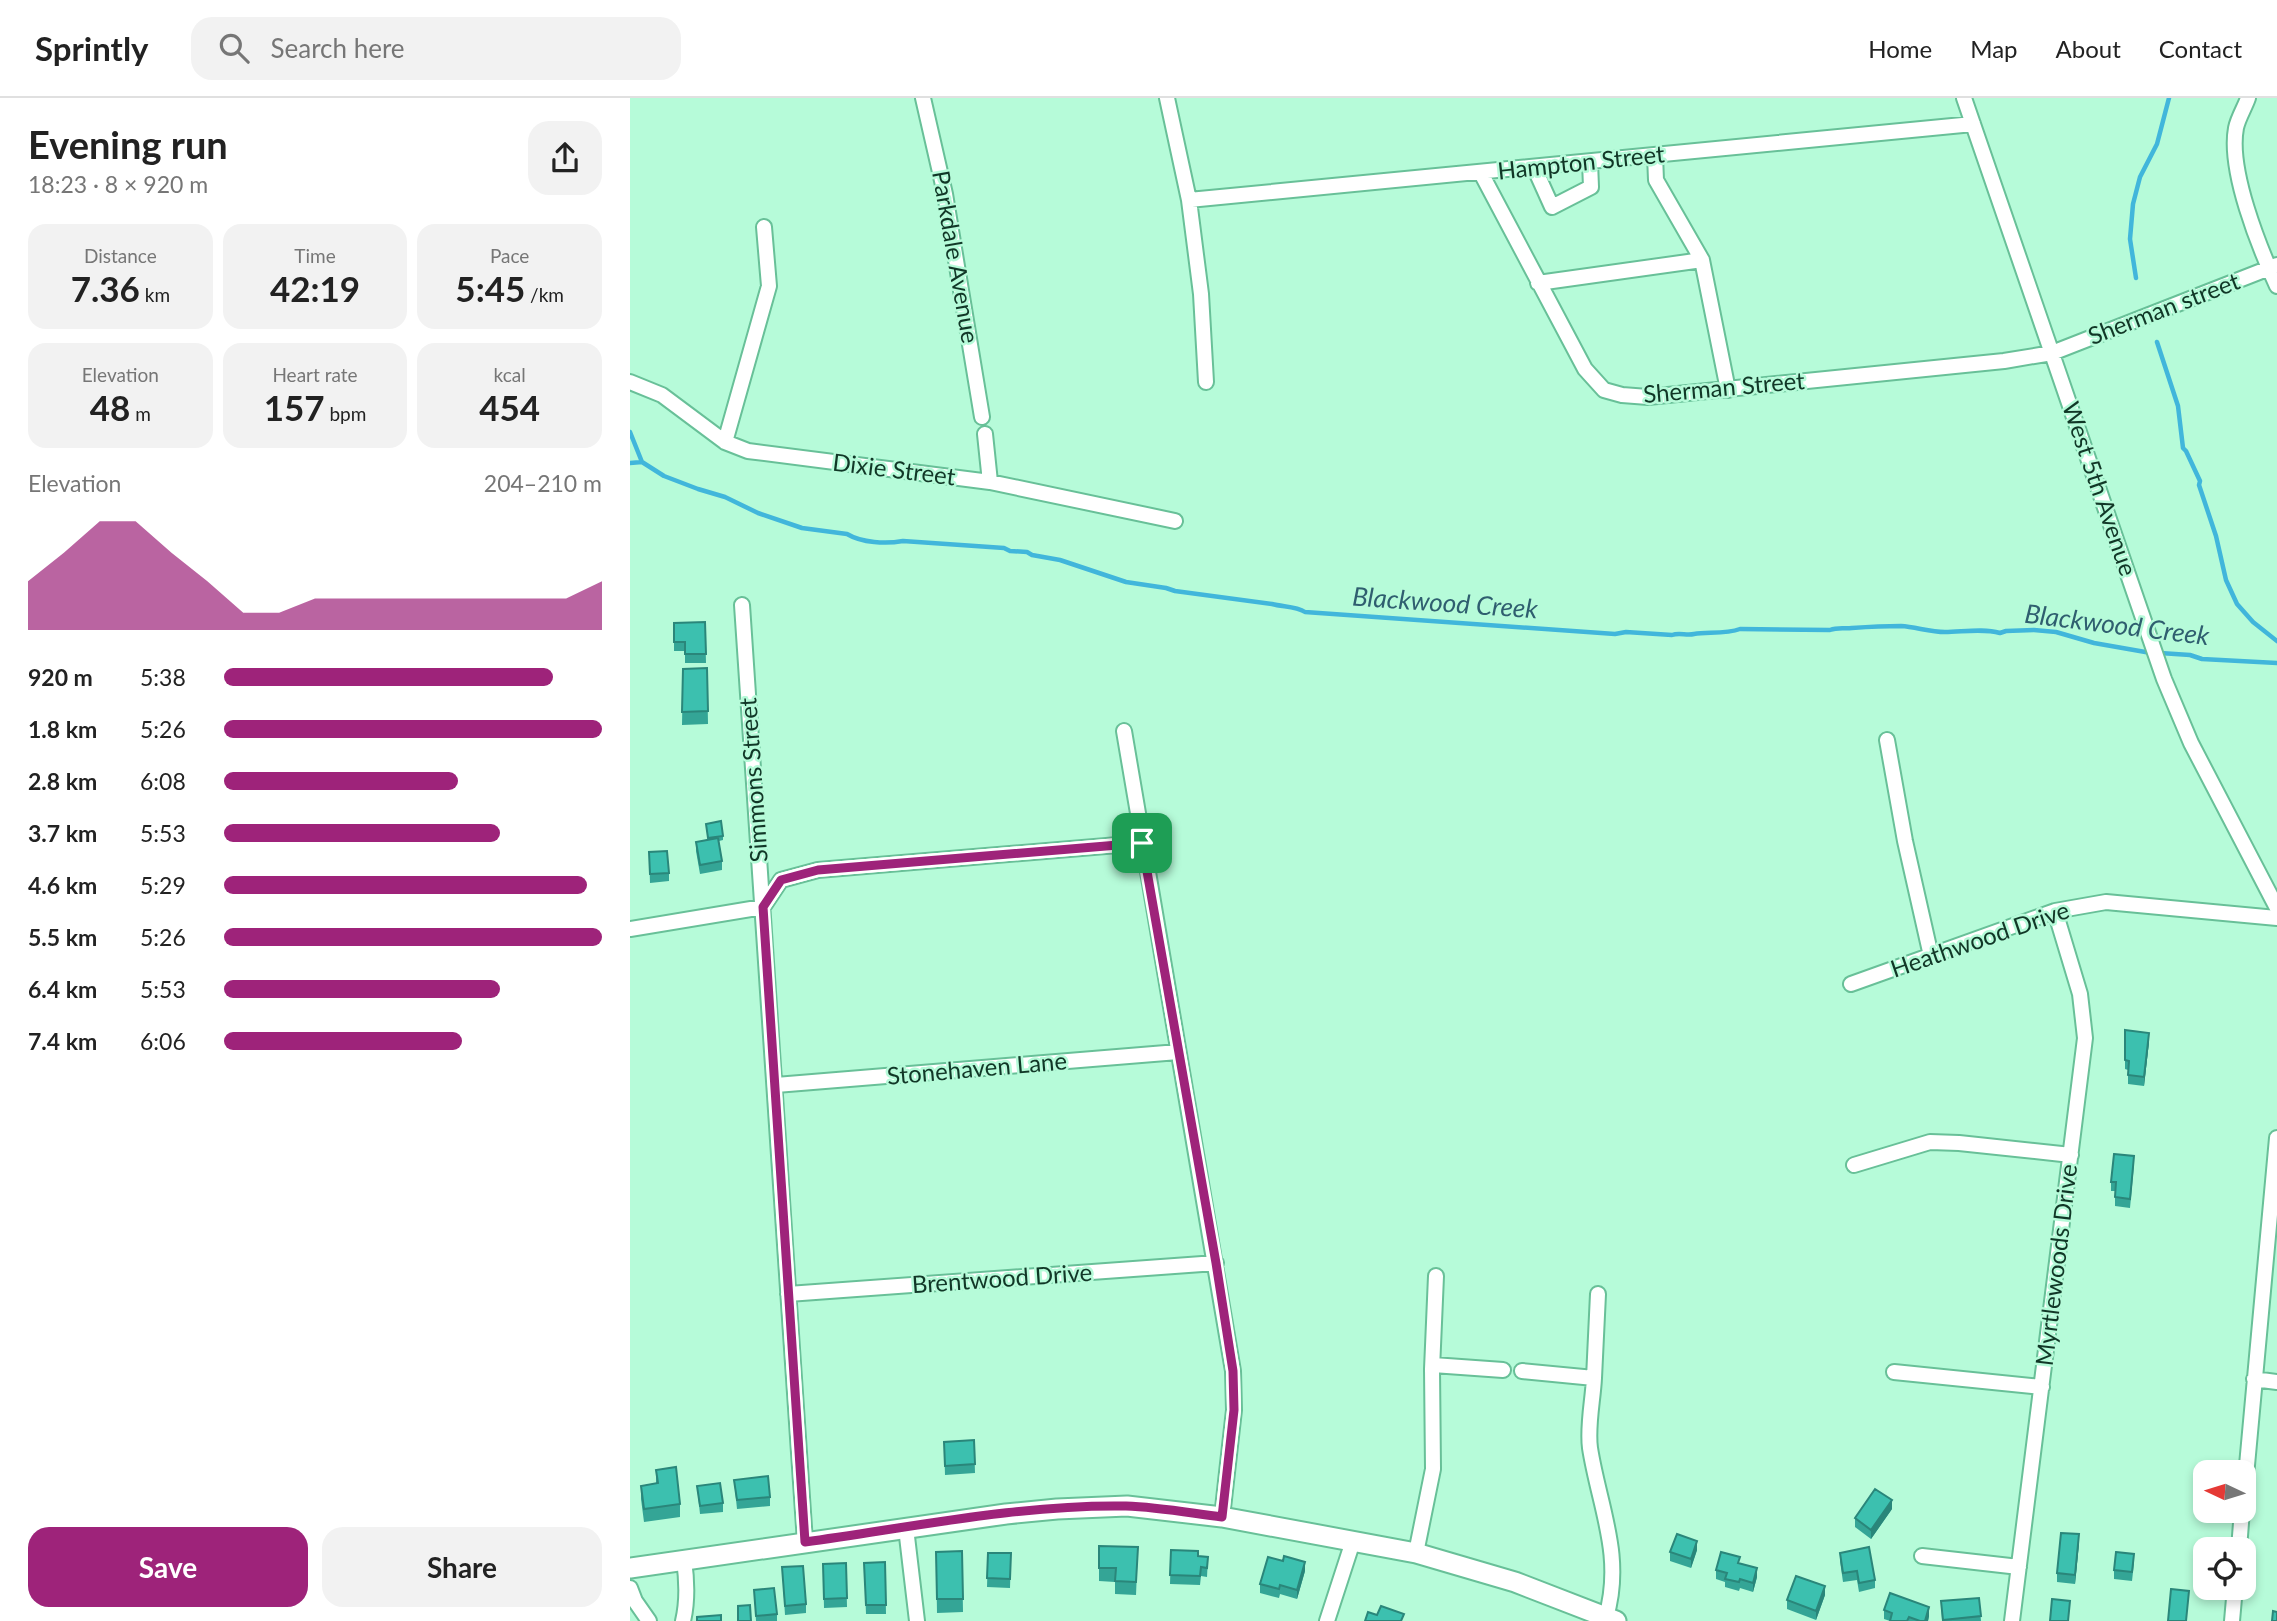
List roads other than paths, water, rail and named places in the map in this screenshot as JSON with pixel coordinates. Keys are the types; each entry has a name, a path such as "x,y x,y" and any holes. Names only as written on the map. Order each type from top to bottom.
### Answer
{"main road":[{"path":"630,1568 1006,1514 1127,1506 1222,1517 1416,1553 1515,1582 1611,1619"}],"street":[{"name":"Parkdale Avenue","path":"923,98 945,194 982,417"},
{"path":"1167,98 1189,200 1201,294 1206,382"},
{"name":"West 5th Avenue","path":"1964,98 2164,679 2191,743 2277,908"},
{"path":"2248,98 2236,128 2236,167 2250,218 2273,267 2277,286"},
{"name":"Hampton Street","path":"1189,200 1973,124"},
{"path":"1655,155 1656,180 1702,260 1728,390"},
{"path":"1534,167 1552,207 1591,187 1590,162"},
{"name":"Sherman Street","path":"1481,173 1585,369 1604,390 1622,395 1648,397 2004,361 2052,353"},
{"path":"725,442 769,286 764,227"},
{"path":"1538,283 1702,260"},
{"name":"Sherman street","path":"2052,353 2273,267"},
{"name":"Dixie Street","path":"630,382 662,395 725,442 748,451 990,482 1175,521"},
{"path":"985,434 990,482"},
{"name":"Simmons Street","path":"743,605 805,1542"},
{"path":"1124,732 1233,1371 1234,1410 1222,1517"},
{"path":"1887,740 1905,841 1931,956"},
{"path":"630,929 763,907 781,880 818,870 1142,843"},
{"name":"Heathwood Drive","path":"1851,984 2055,911 2106,902 2277,918"},
{"name":"Myrtlewoods Drive","path":"2012,1621 2085,1038 2080,994 2055,911"},
{"name":"Stonehaven Lane","path":"776,1085 1178,1052"},
{"path":"2248,1460 2255,1379 2270,1291 2277,1138"},
{"path":"1854,1165 1930,1142 2071,1155"},
{"name":"Brentwood Drive","path":"788,1294 1216,1263"},
{"path":"1416,1553 1433,1469 1436,1276"},
{"path":"1598,1294 1590,1446 1605,1512 1613,1565 1611,1619"},
{"path":"1433,1365 1503,1370"},
{"path":"1522,1371 1594,1378"},
{"path":"1894,1372 2042,1387"},
{"path":"2255,1379 2277,1382"},
{"path":"906,1528 917,1621"},
{"path":"1327,1621 1353,1541"},
{"path":"1922,1556 2019,1567"},
{"path":"683,1621 688,1583 684,1560"},
{"path":"630,1588 635,1601 649,1621"},
{"path":"2232,1621 2234,1600"}],"waterway":[{"path":"2136,278 2130,239 2133,204 2140,177 2157,144 2169,98"},
{"path":"2157,342 2178,406 2183,448 2200,481 2226,580 2237,604 2253,622 2277,641"},
{"path":"630,432 642,462"},
{"name":"Blackwood Creek","path":"630,463 642,462 664,476 802,528 847,534 874,542 903,541 1004,548 1060,560 1126,582 1289,607 1305,612 1615,634 1626,632 1688,635 1740,629 1830,630 1895,626 1945,632 1980,630 2000,633 2034,630 2056,632 2094,643 2151,653"},
{"name":"Blackwood Creek","path":"2160,653 2190,655 2202,659 2277,663"}]}
